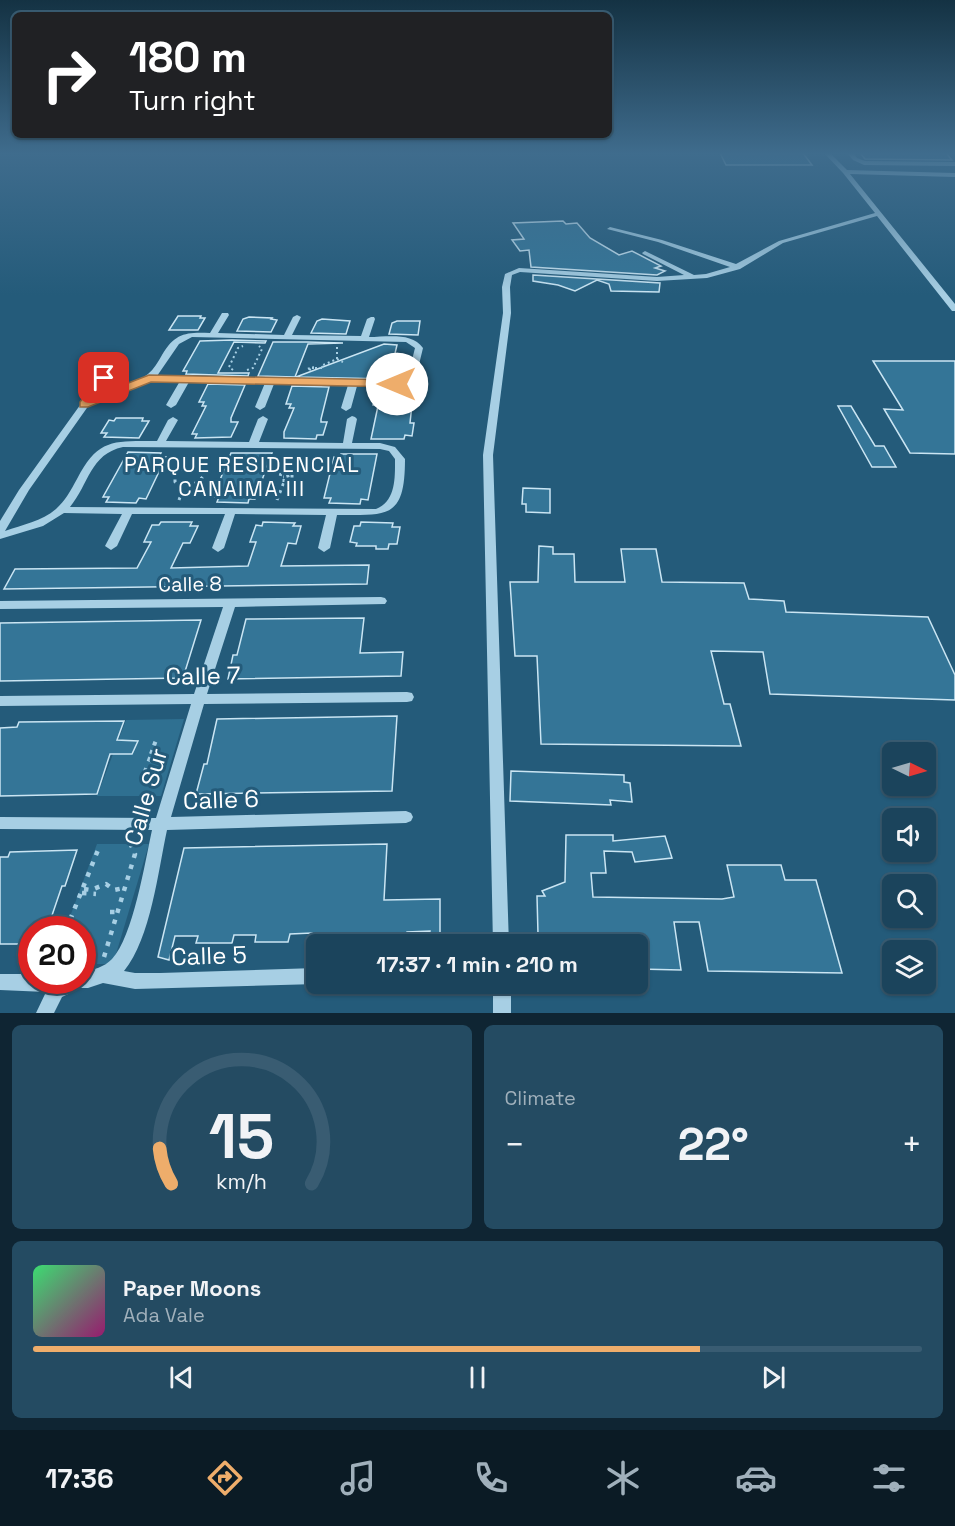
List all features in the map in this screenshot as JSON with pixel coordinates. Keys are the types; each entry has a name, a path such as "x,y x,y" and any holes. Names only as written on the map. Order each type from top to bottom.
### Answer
{"street":[{"path":"867,200 955,309"},
{"path":"501,934 488,455 507,313 509,274 519,270 657,279 694,278 723,273 781,242 863,216 878,214"},
{"path":"610,229 660,241 737,267"},
{"path":"645,253 694,278"},
{"path":"213,335 225,315"},
{"path":"287,337 297,317"},
{"path":"364,339 371,319"},
{"path":"84,404 149,378 155,374 173,344 191,335 408,340 419,348 412,377 397,384 185,381 149,378"},
{"path":"0,530 24,490 104,378"},
{"path":"171,405 185,381"},
{"path":"260,407 270,382"},
{"path":"346,408 353,384"},
{"path":"253,445 262,419"},
{"path":"347,446 352,419"},
{"path":"160,444 173,420"},
{"path":"0,536 46,520 61,510 72,498 97,453 103,448 123,444 388,447 397,453 400,470 396,499 390,507 377,512 61,510"},
{"path":"111,546 128,512"},
{"path":"218,548 231,512"},
{"path":"324,548 332,512"},
{"name":"Calle 8","path":"0,605 381,601"},
{"name":"Calle Sur","path":"96,973 103,969 116,968 126,952 141,908 162,824 230,603"},
{"name":"Calle 7","path":"0,701 407,696"},
{"name":"Calle 6","path":"0,823 162,824 406,817"},
{"name":"Calle 5","path":"103,969 135,981 306,976"},
{"path":"0,982 18,982"},
{"path":"45,1013 51,997 55,994"},
{"path":"502,994 502,1013"}],"path":[{"path":"337,344 338,359"},
{"path":"244,345 261,347 253,368 239,370 231,370 229,367 238,348 244,345"},
{"path":"326,368 321,366 338,359 343,362"},
{"path":"315,368 326,368"},
{"path":"319,375 326,368"},
{"path":"194,469 198,455"},
{"path":"277,500 284,479 304,465 300,461 301,456"},
{"path":"194,469 203,472 203,478 196,484 184,486 175,482 175,476 183,470 194,469"},
{"path":"281,473 280,477 284,479"},
{"path":"179,500 184,486"},
{"path":"151,781 146,777 145,772 156,740"},
{"path":"75,916 100,844"},
{"path":"103,969 135,854 131,845"},
{"path":"83,891 91,890 106,881 109,889 124,888"},
{"path":"83,891 96,894"},
{"path":"110,912 117,912"}],"shaded area":[{"path":"184,719 161,796 97,796 126,720"},
{"path":"97,844 149,844 113,964 96,964 96,916 70,916"}],"building":[{"path":"563,221 566,224 577,223 590,238 619,255 632,251 661,266 655,268 665,271 657,275 531,267 529,250 520,251 512,240 524,239 513,223"},
{"path":"533,275 660,283 659,292 611,291 609,284 597,280 575,291 558,285 533,281"},
{"path":"178,316 205,318 198,330 169,330"},
{"path":"249,317 277,320 271,332 237,331 243,319"},
{"path":"322,319 350,321 346,334 311,333 317,321"},
{"path":"420,321 418,335 389,334 392,323"},
{"path":"200,341 266,341 265,343 234,342 218,373 249,373 248,376 186,374 187,371 183,371"},
{"path":"273,342 343,343 308,344 295,377 258,376"},
{"path":"384,344 397,345 389,379 296,377"},
{"path":"873,361 955,361 955,454 910,453 884,409 903,410"},
{"path":"208,384 245,385 231,418 231,422 238,422 231,437 195,438 197,434 192,434 206,406 202,406 204,402 199,402"},
{"path":"292,386 329,387 321,419 321,422 327,422 323,435 317,435 316,439 284,438 284,432 294,408 289,408 291,404 286,404"},
{"path":"377,391 408,391 407,395 413,395 410,423 414,423 412,436 405,435 404,439 371,439 378,406 373,405"},
{"path":"838,406 851,406 875,446 884,446 896,467 872,467"},
{"path":"116,418 143,418 142,421 149,421 139,438 104,437 107,433 101,433 109,420 114,421"},
{"path":"128,452 161,453 159,457 166,457 146,499 139,498 136,503 106,502 109,497 103,497"},
{"path":"231,453 272,453 255,499 249,499 248,503 217,502 219,497 213,497"},
{"path":"341,454 377,454 368,500 361,499 360,504 329,503 331,498 324,498 334,457 340,458"},
{"path":"523,488 550,489 550,513 526,512 526,504 522,504"},
{"path":"161,522 192,522 190,526 198,526 190,543 183,543 171,568 248,566 256,542 250,542 256,525 262,526 263,522 295,523 293,526 301,526 296,544 288,543 281,566 369,565 367,584 4,589 15,569 137,568 151,542 144,542 152,525 159,525"},
{"path":"361,522 393,523 392,527 400,527 397,544 389,544 388,549 376,549 376,546 356,546 357,543 350,542 354,526 360,526"},
{"path":"539,546 553,547 553,554 574,554 575,582 625,582 621,549 656,549 662,582 744,583 749,599 784,601 786,612 928,617 955,675 955,700 770,694 763,652 711,651 724,704 730,704 741,746 541,744 537,656 515,656 510,582 538,582"},
{"path":"364,618 360,653 403,652 401,676 228,679 233,655 237,655 246,619"},
{"path":"201,620 183,678 0,681 0,623"},
{"path":"397,716 392,791 196,794 204,764 207,764 217,719"},
{"path":"124,721 117,740 138,741 132,754 110,754 97,794 0,796 0,728 17,727 19,722"},
{"path":"511,771 624,775 624,782 630,783 632,802 610,800 611,805 510,801"},
{"path":"566,835 613,835 613,841 665,836 672,858 635,862 632,852 604,851 606,873 591,873 593,897 722,899 734,897 727,865 781,865 785,880 816,880 842,973 708,971 699,922 674,922 681,970 648,969 648,934 538,934 537,896 545,896 542,891 565,882"},
{"path":"387,844 384,900 440,899 440,934 430,934 430,931 407,932 407,934 290,934 288,942 255,942 256,935 234,935 232,943 196,943 198,936 175,936 169,960 158,957 184,848"},
{"path":"77,850 52,916 18,916 18,944 0,944 0,857 8,857 10,852"}],"district":[{"name":"PARQUE RESIDENCIAL CANAIMA III","path":"242,477"}],"route":[{"path":"104,378 84,404 149,378 397,384"}]}
